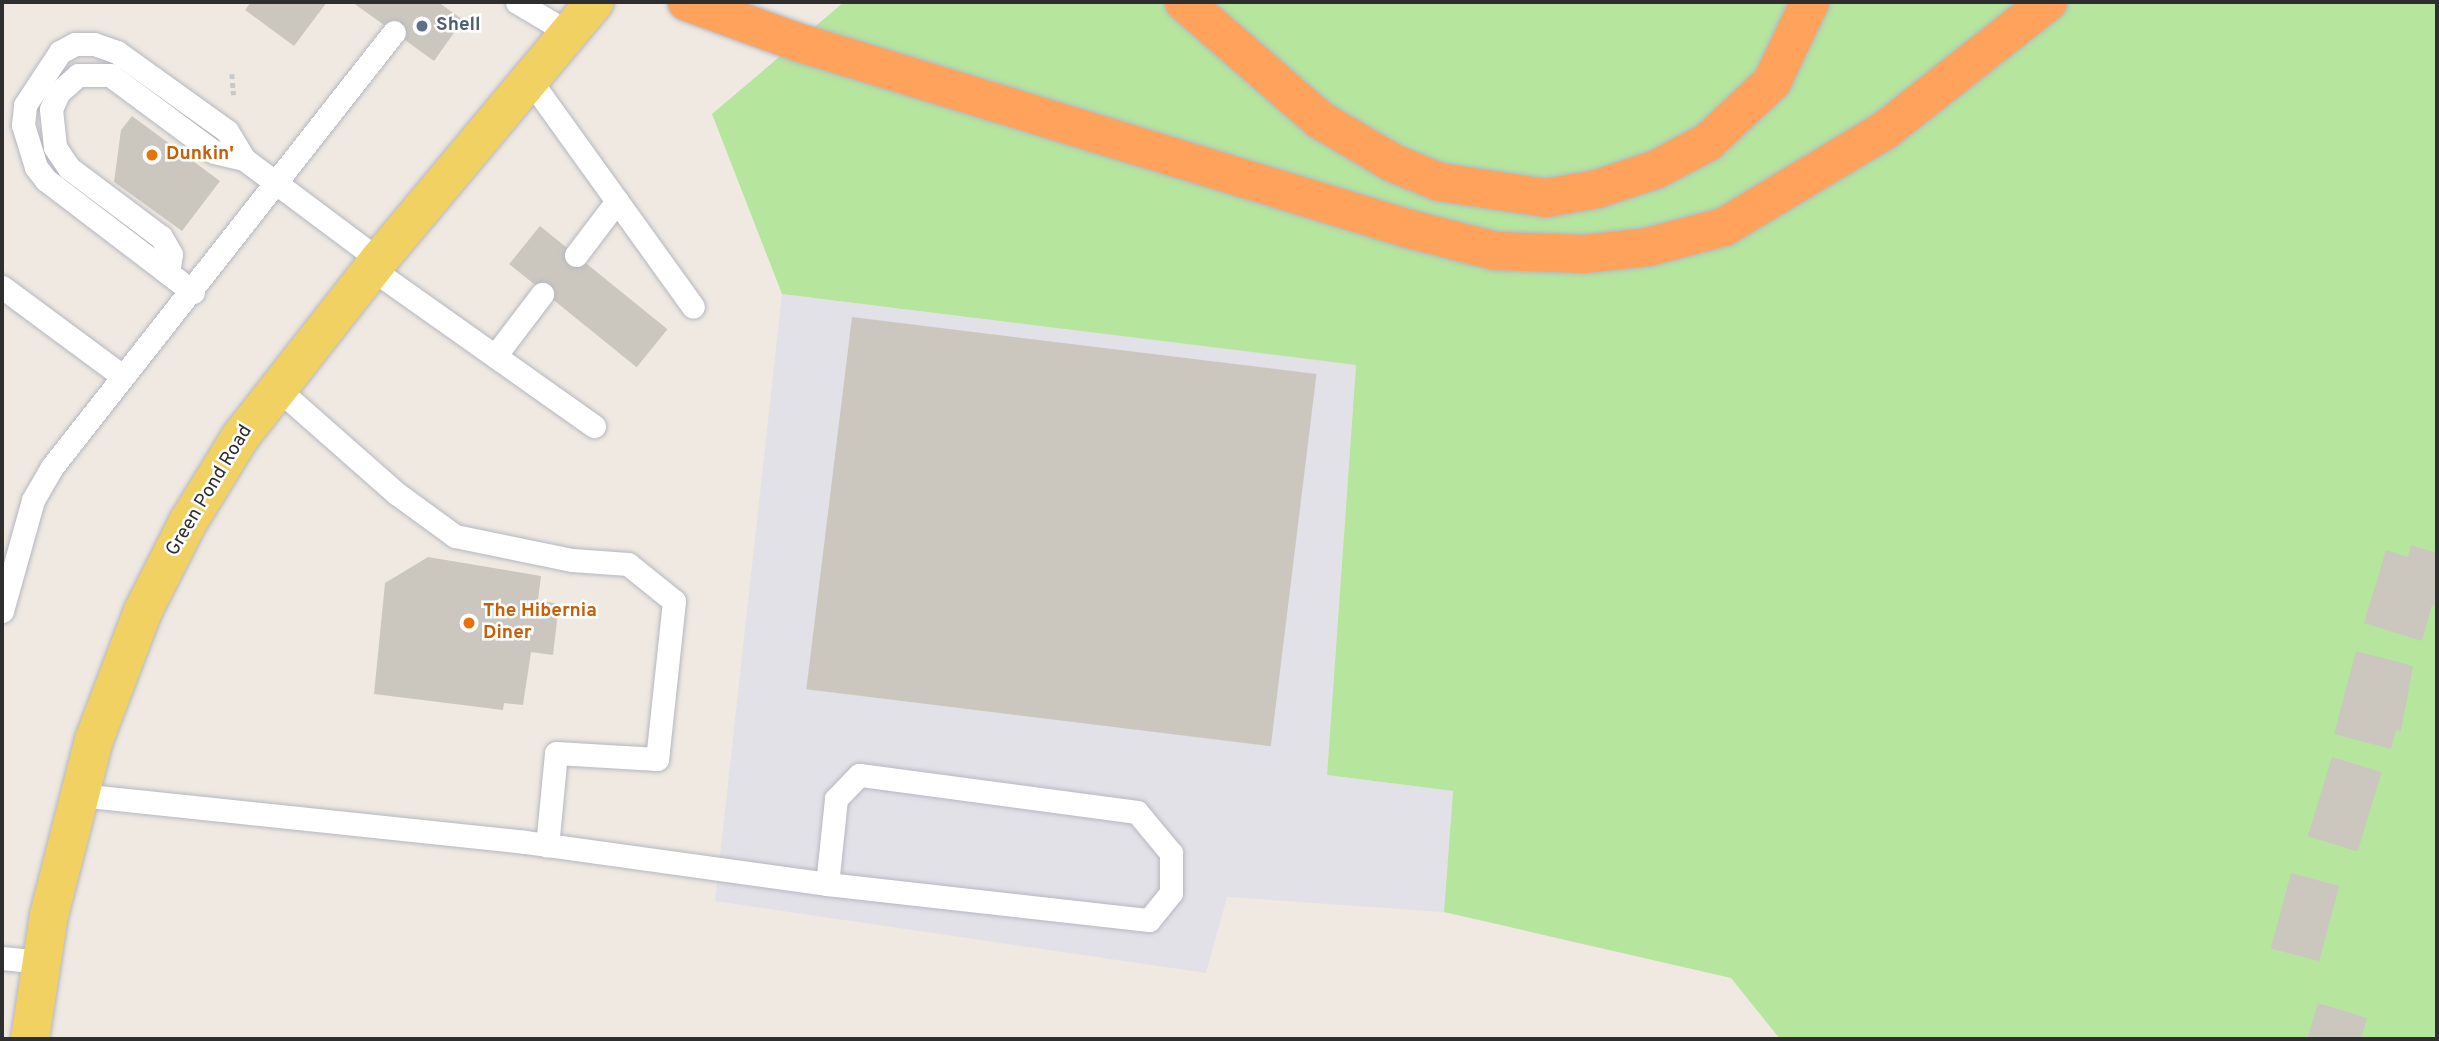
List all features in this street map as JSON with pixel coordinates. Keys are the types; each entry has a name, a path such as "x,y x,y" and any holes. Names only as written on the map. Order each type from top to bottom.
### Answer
{"highway":[{"path":"687,2 797,42 1409,229 1495,251 1584,254 1648,247 1724,227 1884,131 2048,2"},
{"path":"1184,2 1320,120 1393,163 1439,182 1546,198 1597,189 1657,169 1708,142 1772,82 1810,2"}],"main road":[{"name":"Green Pond Road","path":"30,1039 42,962 94,740 143,611 188,522 241,436 375,265 595,2"}],"lane":[{"path":"517,2 569,33"},
{"path":"2,611 33,500 52,467 121,375 193,292 394,32"},
{"path":"193,292 46,180 36,167 23,125 25,105 60,52 75,44 94,44 117,52 227,131 244,159"},
{"path":"168,273 171,254 161,237 68,168 55,147 51,109 58,93 78,75 110,75 214,152 244,159 277,182 375,265 495,356 594,426"},
{"path":"530,80 693,307"},
{"path":"576,255 617,201"},
{"path":"2,287 121,375"},
{"path":"495,356 542,294"},
{"path":"278,389 396,493 455,536 572,560 628,564 674,601 657,759 556,753 547,846"},
{"path":"79,795 547,846 827,884 1149,920 1171,893 1171,853 1137,812 859,775 836,799 827,884"},
{"path":"2,958 42,962"}],"shaded area":[{"path":"782,294 1356,365 1327,775 1453,791 1444,912 1227,897 1206,973 715,901"}],"green space":[{"path":"844,2 2437,2 2437,1039 1780,1039 1731,978 1444,912 1453,791 1327,775 1356,365 782,294 712,114"}],"building":[{"path":"251,2 327,2 294,46 245,10"},
{"name":"Shell","path":"352,2 438,2 463,20 434,61"},
{"name":"Dunkin'","path":"132,116 220,181 182,231 114,182 121,130"},
{"path":"540,226 667,329 637,367 509,264"},
{"path":"852,317 1317,374 1271,746 806,689"},
{"path":"2411,545 2437,553 2437,606 2432,605 2422,641 2364,623 2386,550 2408,557"},
{"name":"The Hibernia Diner","path":"428,557 541,576 538,600 559,604 553,655 531,652 523,705 504,703 503,710 374,694 385,583"},
{"path":"2356,651 2413,666 2401,731 2396,730 2391,749 2334,734"},
{"path":"2332,757 2382,772 2357,852 2308,836"},
{"path":"2291,873 2339,886 2319,961 2271,948"},
{"path":"2318,1003 2367,1018 2361,1039 2307,1039"}],"place":[{"name":"Shell","path":"422,26"},
{"name":"Dunkin'","path":"152,155"},
{"name":"The Hibernia Diner","path":"469,623"}]}
